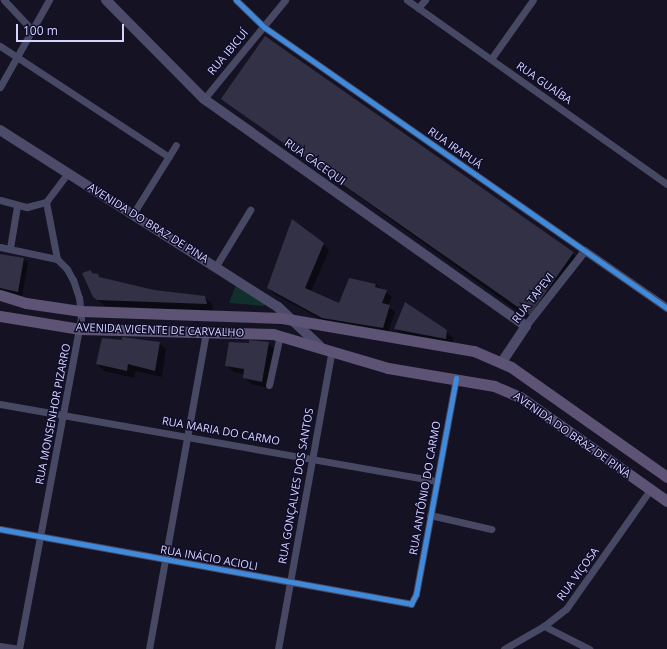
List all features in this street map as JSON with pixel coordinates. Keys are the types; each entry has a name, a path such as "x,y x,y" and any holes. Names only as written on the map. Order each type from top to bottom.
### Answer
{"main road":[{"name":"RUA CACEQUI","path":"106,0 204,99 526,326"},
{"name":"AVENIDA DO BRAZ DE PINA","path":"0,130 216,266 294,320 320,346 388,368 456,378 494,386 520,397 667,501"},
{"name":"AVENIDA VICENTE DE CARVALHO","path":"0,295 26,303 81,311 256,315 294,320"},
{"name":"AVENIDA VICENTE DE CARVALHO","path":"0,316 80,329 206,331 280,335 320,346"},
{"name":"AVENIDA DO BRAZ DE PINA","path":"294,320 474,351 502,362 667,477"},
{"name":"RUA TAPEVI","path":"502,362 526,326"}],"street":[{"path":"4,0 32,30"},
{"path":"0,87 19,58 32,30 49,0"},
{"name":"RUA IRAPUÁ","path":"236,0 264,27 667,308"},
{"name":"RUA IBICUÍ","path":"204,99 285,0"},
{"name":"RUA GUAÍBA","path":"407,0 667,184"},
{"path":"418,8 425,0"},
{"path":"491,59 533,0"},
{"path":"0,46 169,157"},
{"path":"133,214 176,145"},
{"path":"0,200 17,206 46,202 68,173"},
{"name":"RUA MONSENHOR PIZARRO","path":"19,649 80,329 81,311 73,280 67,269 57,259 46,202"},
{"path":"10,248 17,206"},
{"path":"216,266 250,210"},
{"path":"0,247 57,259"},
{"name":"RUA TAPEVI","path":"526,326 585,251"},
{"path":"149,649 166,561 206,331"},
{"path":"269,385 280,335"},
{"name":"RUA GONÇALVES DOS SANTOS","path":"278,649 291,582 311,458 332,350"},
{"name":"RUA ANTÔNIO DO CARMO","path":"413,602 456,378"},
{"name":"RUA MARIA DO CARMO","path":"0,404 64,417 188,436 437,480"},
{"name":"RUA VIÇOSA","path":"504,649 559,616 572,602 650,490"},
{"path":"430,515 491,529"},
{"name":"RUA INÁCIO ACIOLI","path":"0,529 166,561 291,582 406,604 413,602"},
{"path":"544,626 589,649"},
{"path":"0,646 19,649"}],"green space":[{"path":"236,285 266,302 264,306 229,303"}],"building":[{"path":"265,36 574,252 530,315 221,99"},
{"path":"292,219 324,243 305,288 339,303 349,278 376,284 375,287 387,290 382,303 390,305 383,328 322,318 267,288"},
{"path":"0,254 24,258 18,292 0,288"},
{"path":"91,270 92,273 98,274 99,277 154,290 205,296 207,304 97,300 93,297 82,273"},
{"path":"405,302 447,330 446,339 394,329"},
{"path":"122,337 160,342 155,371 128,364 127,371 96,364 102,338 122,340"},
{"path":"249,340 269,342 262,382 243,378 244,369 225,366 229,342 249,343"}],"cycle path":[{"path":"236,0 264,27 667,308"},
{"path":"0,529 411,604 416,594 456,378"}]}
